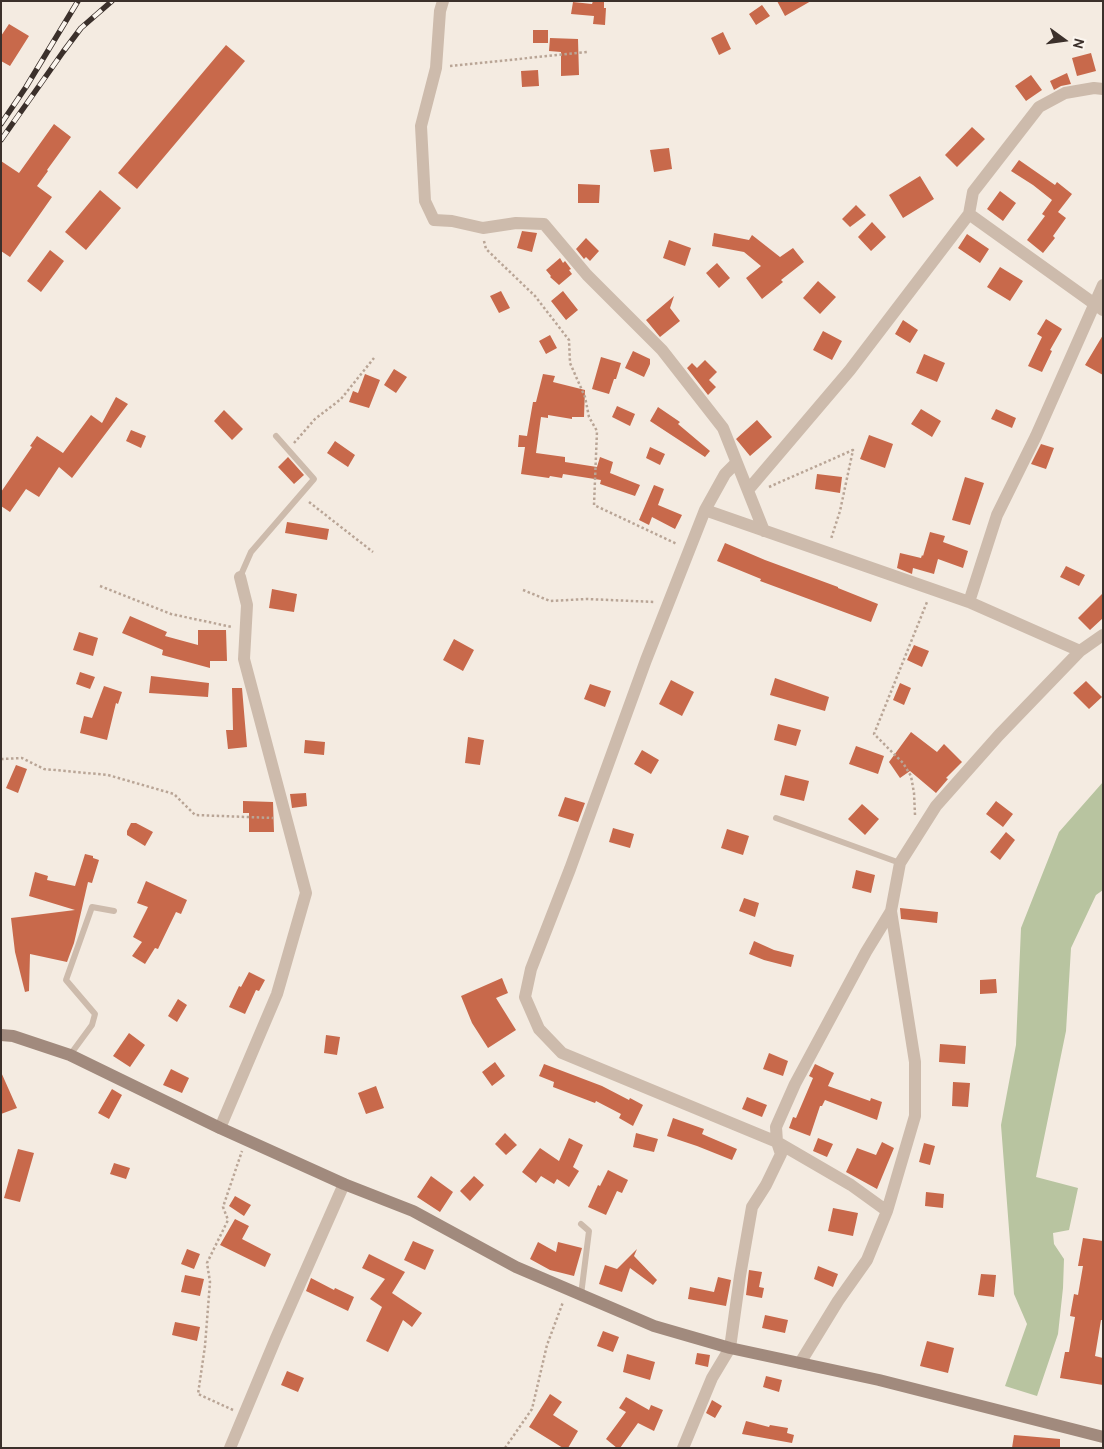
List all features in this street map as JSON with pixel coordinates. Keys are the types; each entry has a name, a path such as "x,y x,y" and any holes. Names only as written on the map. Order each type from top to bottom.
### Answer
{"main road":[{"path":"1,1035 13,1036 70,1055 246,1140 344,1184 413,1211 516,1267 654,1326 730,1348 878,1380 1103,1437"}],"street":[{"path":"442,1 436,68 421,126 425,201 434,220 452,221 483,228 516,223 544,224 587,275 662,350 723,428 764,530"},
{"path":"749,493 850,370 969,214 973,192 1039,108 1065,93 1094,88 1103,89"},
{"path":"969,214 1099,307"},
{"path":"968,602 997,514 1099,307 1103,285"},
{"path":"736,463 725,474 705,510 646,660 570,869 531,969 525,997 539,1029 562,1053 777,1142 851,1186 887,1211"},
{"path":"705,510 968,602 1080,651"},
{"path":"220,1128 277,994 306,893 288,819 244,659 247,605 240,577"},
{"path":"800,1363 838,1301 867,1260 887,1211 915,1116 915,1062 891,911 900,863 942,798 999,735 1080,651 1103,635"},
{"path":"683,1448 712,1378 730,1348 752,1207 766,1185 781,1154 777,1142 776,1127 794,1084 866,952 891,911"},
{"path":"230,1448 344,1184"}],"lane":[{"path":"240,577 250,552 314,480 276,436"},
{"path":"776,818 900,863"},
{"path":"70,1055 92,1025 95,1014 66,980 92,906 114,912"},
{"path":"581,1224 589,1231 581,1295"}],"path":[{"path":"436,68 587,52"},
{"path":"483,228 486,249 535,296 569,340 570,363 585,397 589,417 597,431 594,506 690,550"},
{"path":"288,449 315,419 341,399 374,358"},
{"path":"749,493 853,450 840,511 826,552"},
{"path":"299,495 322,510 373,552"},
{"path":"100,586 170,614 245,630"},
{"path":"915,839 914,793 911,776 904,763 874,734 932,589"},
{"path":"522,590 550,601 587,599 669,603"},
{"path":"1,759 22,758 44,768 108,775 174,794 194,815 288,819"},
{"path":"243,1415 198,1394 205,1346 210,1282 207,1263 228,1220 223,1207 246,1140"},
{"path":"505,1448 532,1409 546,1345 568,1289"}],"green space":[{"path":"1103,782 1103,890 1096,895 1071,948 1066,1031 1036,1177 1078,1188 1069,1230 1053,1233 1054,1244 1064,1259 1063,1288 1058,1334 1037,1396 1005,1386 1027,1324 1014,1294 1001,1125 1016,1045 1021,928 1059,832"}],"building":[{"path":"593,1 604,1 604,8 606,8 605,25 593,24 594,16 571,14 573,2 592,4"},
{"path":"777,1 811,1 785,16"},
{"path":"762,5 770,16 756,25 749,14"},
{"path":"9,24 29,36 10,66 1,61 1,36"},
{"path":"533,30 548,30 548,43 533,43"},
{"path":"723,32 731,49 719,55 711,38"},
{"path":"550,38 578,39 579,75 561,76 561,52 549,51"},
{"path":"226,45 245,61 137,189 118,173"},
{"path":"1091,53 1096,71 1077,76 1072,58"},
{"path":"538,70 539,86 522,87 521,71"},
{"path":"1067,73 1071,84 1054,90 1050,81"},
{"path":"1031,75 1042,90 1026,101 1015,86"},
{"path":"54,124 71,137 37,186 52,197 10,257 1,251 1,161 19,173"},
{"path":"972,127 985,139 957,167 945,155"},
{"path":"669,148 672,169 654,172 650,150"},
{"path":"1019,160 1055,185 1057,182 1072,194 1058,212 1066,218 1053,236 1055,238 1043,253 1027,240 1045,216 1042,214 1052,200 1011,171"},
{"path":"920,176 934,199 903,218 889,195"},
{"path":"578,184 600,185 599,203 578,203"},
{"path":"100,190 121,208 86,250 65,232"},
{"path":"1000,191 1016,203 1003,221 987,209"},
{"path":"856,205 866,215 850,227 842,219"},
{"path":"872,222 886,237 871,251 858,237"},
{"path":"522,231 537,233 532,252 517,248"},
{"path":"714,233 749,240 752,235 780,257 793,248 804,262 781,280 783,282 762,299 746,278 761,266 744,252 712,246"},
{"path":"967,234 989,249 980,263 958,248"},
{"path":"586,238 599,251 590,261 586,257 584,259 576,249"},
{"path":"669,240 691,248 685,266 663,258"},
{"path":"50,250 64,261 41,292 27,281"},
{"path":"560,258 571,269 569,270 572,274 559,285 550,277 546,270"},
{"path":"717,263 730,278 719,288 706,273"},
{"path":"1000,267 1023,281 1010,301 987,287"},
{"path":"818,281 836,297 820,314 803,298"},
{"path":"501,291 510,308 499,313 490,296"},
{"path":"563,291 578,310 566,320 551,301"},
{"path":"674,296 670,308 680,321 660,337 646,320"},
{"path":"1046,319 1062,329 1050,350 1052,351 1042,372 1028,366 1042,337 1037,334"},
{"path":"903,320 918,330 910,343 895,334"},
{"path":"823,331 842,341 832,360 813,350"},
{"path":"550,335 557,348 546,354 539,341"},
{"path":"1103,335 1103,375 1085,365"},
{"path":"633,351 650,359 650,364 644,377 625,368"},
{"path":"924,354 945,363 937,382 916,373"},
{"path":"601,357 621,363 609,394 592,389"},
{"path":"705,360 717,372 709,380 716,387 708,395 687,368 692,363 697,368"},
{"path":"394,369 407,377 396,393 384,385"},
{"path":"365,374 380,380 369,408 349,402 353,391 358,393"},
{"path":"543,374 555,376 553,382 585,390 584,417 572,417 572,419 548,415 548,418 541,417 536,453 565,457 565,462 597,467 600,457 613,462 610,473 640,485 635,496 600,484 601,480 563,474 562,478 550,476 549,478 521,474 525,447 518,447 519,435 527,436 533,402 536,402"},
{"path":"116,397 128,404 72,478 59,467 39,497 26,489 10,512 1,506 1,492 32,447 30,446 37,436 63,453 91,415 102,423"},
{"path":"617,406 635,414 630,426 612,417"},
{"path":"658,407 680,422 678,424 710,451 705,457 650,421"},
{"path":"921,409 941,421 932,437 911,424"},
{"path":"996,409 1016,418 1012,428 991,419"},
{"path":"224,410 243,429 232,440 214,421"},
{"path":"757,420 772,437 750,456 736,439"},
{"path":"131,430 146,436 141,448 126,441"},
{"path":"869,435 893,444 885,468 860,459"},
{"path":"335,441 355,455 348,467 327,453"},
{"path":"1041,444 1054,448 1046,469 1031,464"},
{"path":"650,447 665,454 660,465 646,458"},
{"path":"288,457 304,475 294,484 278,467"},
{"path":"817,474 842,477 840,493 815,489"},
{"path":"965,477 984,483 970,525 952,520"},
{"path":"654,485 664,489 658,505 682,515 675,529 652,517 649,525 639,520"},
{"path":"287,522 329,529 327,540 285,533"},
{"path":"930,532 945,536 943,542 968,551 963,568 938,559 934,574 913,568 912,574 897,568 900,553 921,558 923,556"},
{"path":"725,543 878,604 871,622 760,581 761,579 717,561"},
{"path":"1066,566 1085,575 1079,586 1060,577"},
{"path":"272,589 297,594 294,612 269,608"},
{"path":"1103,593 1103,618 1090,630 1078,618"},
{"path":"130,616 167,632 165,636 198,645 198,630 226,630 227,661 210,661 210,668 162,655 163,650 122,633"},
{"path":"79,632 98,638 93,656 73,650"},
{"path":"454,639 474,650 463,671 443,660"},
{"path":"914,645 929,651 922,667 907,660"},
{"path":"80,672 95,677 90,689 76,684"},
{"path":"151,676 209,683 208,697 149,693"},
{"path":"775,678 829,697 825,711 770,695"},
{"path":"671,680 694,692 682,716 659,704"},
{"path":"1086,681 1102,697 1089,709 1073,693"},
{"path":"900,683 911,688 904,705 893,700"},
{"path":"590,684 611,691 605,707 584,699"},
{"path":"104,686 122,692 118,704 116,703 107,740 80,733 84,716 92,718"},
{"path":"232,688 242,688 247,747 228,749 226,730 233,730"},
{"path":"778,724 801,730 796,746 774,740"},
{"path":"911,732 937,752 944,744 962,762 946,778 948,779 936,793 910,771 900,778 889,762"},
{"path":"468,737 484,740 480,765 465,763"},
{"path":"305,740 325,742 324,755 304,753"},
{"path":"856,746 884,756 878,774 849,764"},
{"path":"642,750 659,760 651,774 634,764"},
{"path":"16,765 27,769 18,793 6,788"},
{"path":"785,775 809,781 804,801 780,795"},
{"path":"306,793 307,806 292,808 290,794"},
{"path":"565,797 585,803 578,822 558,816"},
{"path":"243,801 273,802 274,832 249,832 249,813 243,813"},
{"path":"996,801 1013,814 1003,827 986,814"},
{"path":"862,804 879,819 865,835 848,819"},
{"path":"131,823 136,823 153,832 145,846 127,835"},
{"path":"613,828 634,834 630,848 609,842"},
{"path":"727,829 749,836 743,855 721,848"},
{"path":"1006,832 1015,840 1000,860 990,852"},
{"path":"85,854 99,860 92,883 88,882 74,943 67,962 30,954 29,991 25,992 15,952 11,918 75,910 29,896 35,872 48,876 47,880 75,886"},
{"path":"856,870 875,875 871,893 852,888"},
{"path":"146,881 187,900 181,914 176,912 158,949 155,948 145,964 132,956 142,942 133,937 148,907 137,903"},
{"path":"744,898 759,903 755,917 739,911"},
{"path":"900,908 938,912 937,923 901,919"},
{"path":"754,941 774,950 794,955 791,967 749,954"},
{"path":"249,972 265,980 259,991 256,990 245,1014 229,1007 239,986 241,987"},
{"path":"502,978 508,993 496,998 516,1030 488,1048 472,1023 461,996"},
{"path":"996,979 997,993 980,994 980,980"},
{"path":"178,999 187,1005 177,1022 168,1016"},
{"path":"129,1033 145,1045 130,1067 113,1056"},
{"path":"326,1035 340,1037 337,1055 324,1053"},
{"path":"940,1044 966,1046 965,1064 939,1062"},
{"path":"769,1053 788,1061 783,1076 763,1069"},
{"path":"495,1062 505,1076 492,1086 482,1072"},
{"path":"544,1064 602,1086 643,1105 633,1126 619,1118 621,1114 596,1101 595,1103 553,1087 554,1082 539,1076"},
{"path":"815,1064 834,1073 828,1086 870,1101 871,1098 882,1102 877,1120 825,1100 822,1106 820,1106 810,1136 789,1128 793,1117 796,1118 813,1078 809,1076"},
{"path":"171,1069 189,1078 182,1093 163,1085"},
{"path":"1,1072 17,1108 1,1114"},
{"path":"953,1082 970,1083 968,1107 952,1106"},
{"path":"376,1086 384,1108 366,1114 358,1093"},
{"path":"112,1089 122,1095 109,1119 98,1113"},
{"path":"747,1097 767,1105 762,1117 742,1109"},
{"path":"673,1118 704,1129 702,1134 737,1149 732,1160 667,1136"},
{"path":"505,1133 517,1145 506,1155 495,1144"},
{"path":"636,1133 658,1139 654,1152 633,1147"},
{"path":"569,1138 583,1145 573,1167 579,1171 569,1187 557,1179 554,1184 541,1176 536,1183 522,1172 540,1148 559,1161"},
{"path":"818,1138 833,1144 827,1157 813,1151"},
{"path":"882,1142 894,1148 877,1189 846,1172 857,1148 876,1155"},
{"path":"924,1143 935,1146 930,1165 919,1162"},
{"path":"18,1149 34,1153 20,1202 4,1198"},
{"path":"114,1163 130,1168 126,1179 110,1174"},
{"path":"608,1170 628,1180 622,1193 617,1191 606,1215 588,1207 598,1185 600,1186"},
{"path":"431,1176 453,1192 440,1212 417,1197"},
{"path":"474,1176 484,1185 470,1201 460,1191"},
{"path":"926,1192 944,1194 943,1208 925,1206"},
{"path":"235,1196 251,1205 244,1216 229,1206"},
{"path":"833,1208 858,1213 853,1236 828,1231"},
{"path":"235,1219 249,1226 242,1239 271,1254 265,1267 220,1245"},
{"path":"1083,1238 1103,1241 1103,1320 1101,1320 1095,1356 1103,1358 1103,1385 1060,1378 1065,1352 1069,1352 1075,1317 1070,1316 1074,1294 1078,1295 1083,1266 1078,1266"},
{"path":"413,1241 434,1250 425,1270 404,1260"},
{"path":"538,1242 556,1252 558,1242 582,1248 574,1276 550,1270 530,1259"},
{"path":"187,1249 200,1254 194,1269 181,1264"},
{"path":"637,1249 634,1256 657,1280 653,1285 630,1268 622,1292 599,1284 605,1265 617,1269"},
{"path":"369,1254 405,1272 392,1293 422,1313 412,1327 403,1320 388,1352 366,1341 382,1307 370,1299 385,1279 362,1268"},
{"path":"818,1266 838,1274 833,1287 814,1279"},
{"path":"749,1270 762,1272 759,1287 764,1288 762,1298 746,1295"},
{"path":"981,1274 996,1275 994,1297 978,1295"},
{"path":"185,1275 204,1279 200,1296 181,1292"},
{"path":"718,1277 731,1280 726,1306 688,1299 690,1287 714,1292"},
{"path":"311,1278 334,1290 335,1288 354,1297 348,1311 306,1291"},
{"path":"765,1315 788,1320 785,1333 762,1328"},
{"path":"175,1322 200,1327 197,1341 172,1335"},
{"path":"603,1331 619,1337 613,1352 597,1346"},
{"path":"927,1341 954,1348 948,1373 920,1366"},
{"path":"697,1353 710,1355 708,1367 695,1364"},
{"path":"627,1354 655,1362 650,1380 623,1372"},
{"path":"287,1371 304,1378 298,1392 281,1385"},
{"path":"766,1376 782,1380 779,1392 763,1387"},
{"path":"550,1394 562,1402 553,1415 578,1431 568,1448 563,1448 529,1427"},
{"path":"626,1397 649,1410 651,1405 663,1410 654,1431 638,1423 620,1448 617,1448 606,1439 626,1412 619,1408"},
{"path":"712,1400 722,1406 715,1418 706,1413"},
{"path":"746,1421 769,1427 770,1425 788,1428 787,1433 794,1435 792,1443 742,1434"},
{"path":"1014,1435 1060,1439 1060,1448 1012,1448"}],"railway":[{"path":"1,124 26,87 78,1"},
{"path":"1,140 81,28 112,1"}]}
